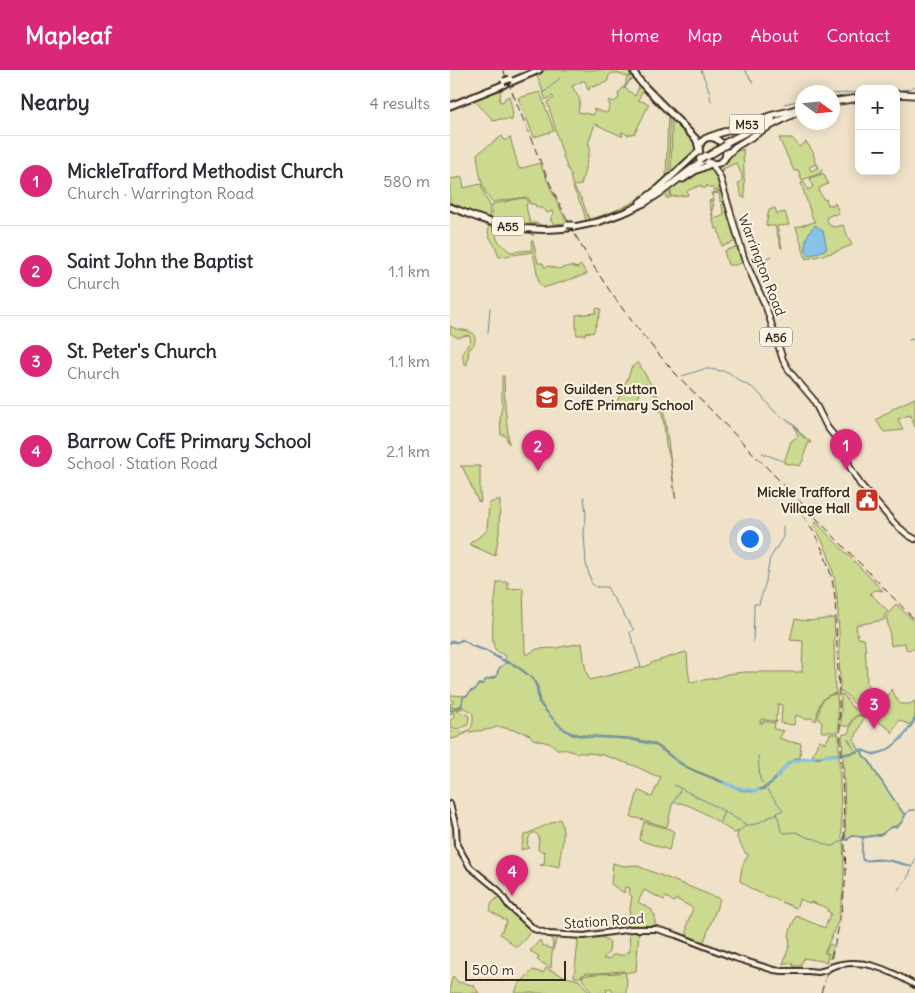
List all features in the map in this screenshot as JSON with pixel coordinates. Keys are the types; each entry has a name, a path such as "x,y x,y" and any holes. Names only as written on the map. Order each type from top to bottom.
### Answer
{"highway":[{"path":"511,80 539,70"},
{"path":"635,70 638,78 695,135 715,138 726,150 725,157 720,163 712,164 694,172 650,201 643,202"},
{"path":"450,105 505,83 528,71"},
{"path":"900,95 915,96"},
{"path":"840,100 855,98"},
{"name":"M53","path":"708,138 791,113"},
{"name":"M53","path":"643,202 660,193 703,158 723,145 759,125 791,113"},
{"name":"M53","path":"725,157 735,147 791,113"},
{"path":"673,114 696,139 701,156 712,164"},
{"path":"643,202 695,155 701,142 708,138"},
{"name":"A55","path":"450,206 495,221 542,227 586,224 628,211 643,202"}],"main road":[{"path":"720,177 720,168 725,157"},
{"name":"Warrington Road","path":"712,164 720,177 744,258 766,307 783,360 790,372 813,399 827,427 844,448 850,467 860,484 895,524 915,540"},
{"name":"Station Road","path":"450,804 456,827 456,842 470,867 500,893 509,906 534,929 546,934 584,936 632,929 656,929 688,939 719,953 781,971 818,972 844,963 851,963 880,967 914,985"}],"green space":[{"path":"546,70 632,70 634,74 627,77 612,73 607,82 592,87 591,85 588,90 585,81 572,86 580,100 578,112 593,115 595,111 593,109 607,113 610,105 608,101 616,101 619,97 618,94 626,84 626,79 634,75 636,78 629,81 625,88 635,96 640,85 644,88 638,100 649,104 635,133 627,135 621,132 623,136 621,136 595,124 588,144 590,145 589,153 581,185 573,186 570,176 572,176 566,164 547,102 554,98 552,96 546,100 537,76"},
{"path":"499,88 501,93 499,101 503,102 509,96 513,117 511,121 509,119 500,119 494,121 473,99"},
{"path":"540,92 554,131 534,137 518,98"},
{"path":"668,112 670,115 669,176 652,192 629,207 586,221 574,187 582,200 589,219 630,203 649,192 666,178"},
{"path":"672,116 695,140 698,151 671,174"},
{"path":"789,118 790,120 735,151 743,149 745,198 742,197 738,184 742,180 742,175 736,163 723,169 721,175 723,166 728,157 737,149 747,141"},
{"path":"502,136 505,141 510,137 519,169 540,163 567,223 553,224 550,219 554,214 553,211 547,213 544,209 536,207 535,204 530,204 527,197 492,202 488,197 481,180 477,154"},
{"path":"779,138 792,138 800,147 806,142 814,153 816,164 809,167 811,171 817,168 818,165 820,170 822,169 821,173 802,180 798,170 794,171"},
{"path":"706,167 716,174 721,189 714,191 713,188 707,185 706,188 702,188 701,185 689,190 687,192 688,195 671,197 671,191 670,198 666,198 667,194 665,192 698,170 700,173"},
{"path":"824,174 828,184 819,188 819,191 824,200 826,199 828,205 831,204 832,206 835,203 839,213 826,218 830,226 843,225 852,245 832,253 806,259 796,227 815,222 801,183 804,182 808,190 813,187 810,178"},
{"path":"462,177 464,188 481,184 490,205 489,218 450,203 450,179"},
{"path":"722,191 724,201 720,202 719,193 713,194 714,206 712,206 712,209 713,217 716,218 724,214 721,204 726,204 737,241 722,246 718,228 715,229 709,201 713,198 711,193"},
{"path":"522,198 528,201 526,206 530,223 537,223 543,226 520,224 491,218 493,204"},
{"path":"775,208 777,214 785,212 789,225 777,226 782,248 775,226 766,225 769,210"},
{"path":"491,223 499,227 530,231 534,236 529,233 496,231 497,240 510,252 532,250 531,241 533,241 538,263 543,263 544,267 550,266 558,269 571,266 577,268 581,265 587,274 543,288 539,283 533,252 499,257 489,235 488,228"},
{"path":"739,246 744,262 728,265 724,251"},
{"path":"596,309 601,309 600,314 593,333 586,332 585,335 577,335 576,315 596,313"},
{"path":"450,326 474,334 474,343 469,349 467,365 464,363 463,355 470,341 469,335 455,336 450,333"},
{"path":"638,362 663,405 676,499 659,400 645,383 634,406 616,404 631,368"},
{"path":"502,376 504,376 509,444 505,435 501,435"},
{"path":"915,398 915,427 910,415 898,419 903,430 884,432 876,420 893,408"},
{"path":"794,425 811,442 808,444 800,466 784,463 791,441 798,436"},
{"path":"460,466 480,466 481,502 478,501 463,468"},
{"path":"500,500 499,534 495,556 470,543 487,530 489,505"},
{"path":"816,522 883,591 876,590 870,593 888,611 884,616 884,620 856,625 858,638 864,639 865,643 866,683 888,695 875,720 858,709 859,707 846,694 840,691 836,591 827,551 814,526"},
{"path":"497,582 508,582 508,589 523,588 526,655 537,649 556,648 582,643 585,668 590,680 647,666 685,652 687,653 690,682 746,672 802,672 803,641 790,640 795,619 810,621 834,618 835,689 837,693 823,699 819,706 816,721 796,715 794,725 781,723 782,705 778,704 777,716 775,717 777,722 761,719 760,723 763,723 763,721 775,723 774,729 784,731 779,738 801,743 800,758 795,760 841,755 839,757 844,870 843,892 838,922 824,953 828,954 828,956 829,954 826,952 831,944 833,946 830,959 827,957 827,962 804,958 800,966 793,966 792,963 783,964 790,944 791,928 796,916 825,928 831,913 827,911 827,908 800,899 796,908 753,890 740,881 743,864 749,855 746,854 737,838 738,832 734,833 696,809 680,803 673,803 667,827 631,817 638,791 652,797 661,777 603,755 576,753 557,749 552,744 533,739 530,735 501,727 469,732 450,739 450,731 465,732 471,728 473,714 464,708 456,711 469,716 468,725 458,729 450,727 450,721 454,716 453,712 450,714 450,710 453,711 463,706 453,710 450,709 450,704 453,702 450,695 468,696 470,691 476,689 479,684 483,684 486,680 496,677 499,668 506,663 513,664 531,677 537,688 539,703 550,716 540,702 538,687 533,678 518,666 504,660 505,655 495,649 493,644","holes":["551,717 572,733 634,739 656,744 685,766 733,786 751,790 760,789 767,786 786,766 777,779 766,788 761,790 747,791 738,789 694,771 680,764 655,745 627,739 572,735 559,726"]},
{"path":"896,604 915,622 915,649 906,649 905,643 891,646 886,617"},
{"path":"891,689 900,704 910,704 915,701 915,718 910,725 899,720 893,733 877,721 883,712"},
{"path":"837,694 839,732 822,732 822,722 818,719 820,705 827,697"},
{"path":"841,694 844,695 851,706 864,715 854,717 850,726 841,726"},
{"path":"859,715 864,717 854,740 859,749 843,754 842,735 848,733 853,721"},
{"path":"830,734 839,734 839,754 812,756 819,740 826,743"},
{"path":"862,751 863,756 869,761 905,815 901,823 891,827 882,834 865,837 852,836 846,840 843,755"},
{"path":"560,819 563,837 559,867 544,865 545,852 538,850 539,837 536,833 530,835 527,844 529,848 521,850 524,835"},
{"path":"644,822 670,829 674,832 669,850 639,840"},
{"path":"613,863 624,866 635,865 720,899 703,944 687,937 687,924 693,908 676,899 674,902 666,897 664,900 644,890 638,902 652,910 655,915 655,928 627,928 632,896 629,894 630,888 625,887 624,893 611,884"},
{"path":"500,895 532,930 517,947 500,934 507,921 490,911 491,904"},
{"path":"639,930 636,971 625,973 627,979 626,993 613,993 611,988 606,989 607,993 592,993 581,977 624,971 587,973 574,977 577,937 595,936 606,939 610,942 609,952 603,959 610,959 612,955 625,955 626,952 630,952 629,931"},
{"path":"551,937 557,937 552,953 551,968 537,960 539,956 530,951 540,940 542,945 552,949"},
{"path":"546,968 566,977 579,980 590,993 515,993 518,985 533,970 543,973"},
{"path":"453,976 458,982 473,985 479,993 450,993"}],"water":[{"path":"815,225 823,231 827,249 809,256 805,244"},
{"path":"462,639 471,645 486,650 514,664 532,677 538,687 539,700 543,707 569,732 582,735 630,738 653,743 691,769 741,789 764,788 777,777 787,763 796,758 820,757 830,754 841,755 819,758 796,759 786,766 777,779 765,789 752,792 740,790 694,771 680,764 655,745 627,739 586,737 570,734 559,726 541,706 538,701 533,679 515,666 487,652 473,647 463,640 456,643 452,642 450,644 450,642 453,640 457,642"},
{"path":"915,718 915,721 903,738 891,748 874,755 863,751 863,756 862,751 842,754 860,749 876,753 888,749 899,740"},
{"path":"863,756 870,761 904,814 906,814 901,824 897,827 887,830 891,827 901,823 904,815 869,761"},
{"path":"881,834 863,838 855,836 865,837"},
{"path":"862,859 879,859 892,861 912,867 885,860 863,861"}],"waterway":[{"path":"701,70 711,101"},
{"path":"745,70 753,83"},
{"path":"548,89 560,78"},
{"path":"624,89 629,81 634,79"},
{"path":"900,90 915,86"},
{"path":"543,92 547,90"},
{"path":"840,93 855,92"},
{"path":"784,104 795,102"},
{"path":"761,260 772,256"},
{"path":"488,333 490,308"},
{"path":"909,340 915,339"},
{"path":"682,376 704,369 728,372 757,391 774,411 794,425"},
{"path":"795,426 810,443"},
{"path":"762,453 783,461"},
{"path":"584,497 586,564 591,581"},
{"path":"771,557 783,537 783,526"},
{"path":"766,580 770,558"},
{"path":"759,604 766,581"},
{"path":"591,583 596,587 607,587 610,592"},
{"path":"610,593 634,630 630,632"},
{"path":"754,609 754,604 758,604"},
{"path":"753,642 754,610"},
{"path":"630,633 641,667"},
{"path":"848,739 854,749"},
{"path":"821,756 837,755"},
{"path":"758,756 760,780 763,783"},
{"path":"777,778 787,765 793,761 815,757"},
{"path":"724,783 746,789 759,790"},
{"path":"674,785 747,825"},
{"path":"674,802 680,790"},
{"path":"749,825 756,824 783,810 767,790"},
{"path":"720,822 724,811"},
{"path":"777,813 781,830 784,833 796,832 829,846 834,846 842,840 848,840"},
{"path":"736,833 747,825"},
{"path":"913,865 915,858"},
{"path":"898,890 909,875 912,866"}],"railway":[{"path":"503,70 539,159 563,211 587,255 614,297 676,374 915,620"},
{"path":"795,506 817,538 822,549 827,561 835,598 846,873 837,933 821,993"}],"place":[{"name":"Guilden Sutton CofE Primary School","path":"547,397"},
{"name":"MickleTrafford Methodist Church","path":"846,470"},
{"name":"Saint John the Baptist","path":"538,471"},
{"name":"Mickle Trafford Village Hall","path":"867,500"},
{"name":"St. Peter's Church","path":"874,729"},
{"name":"Barrow CofE Primary School","path":"512,896"}]}
